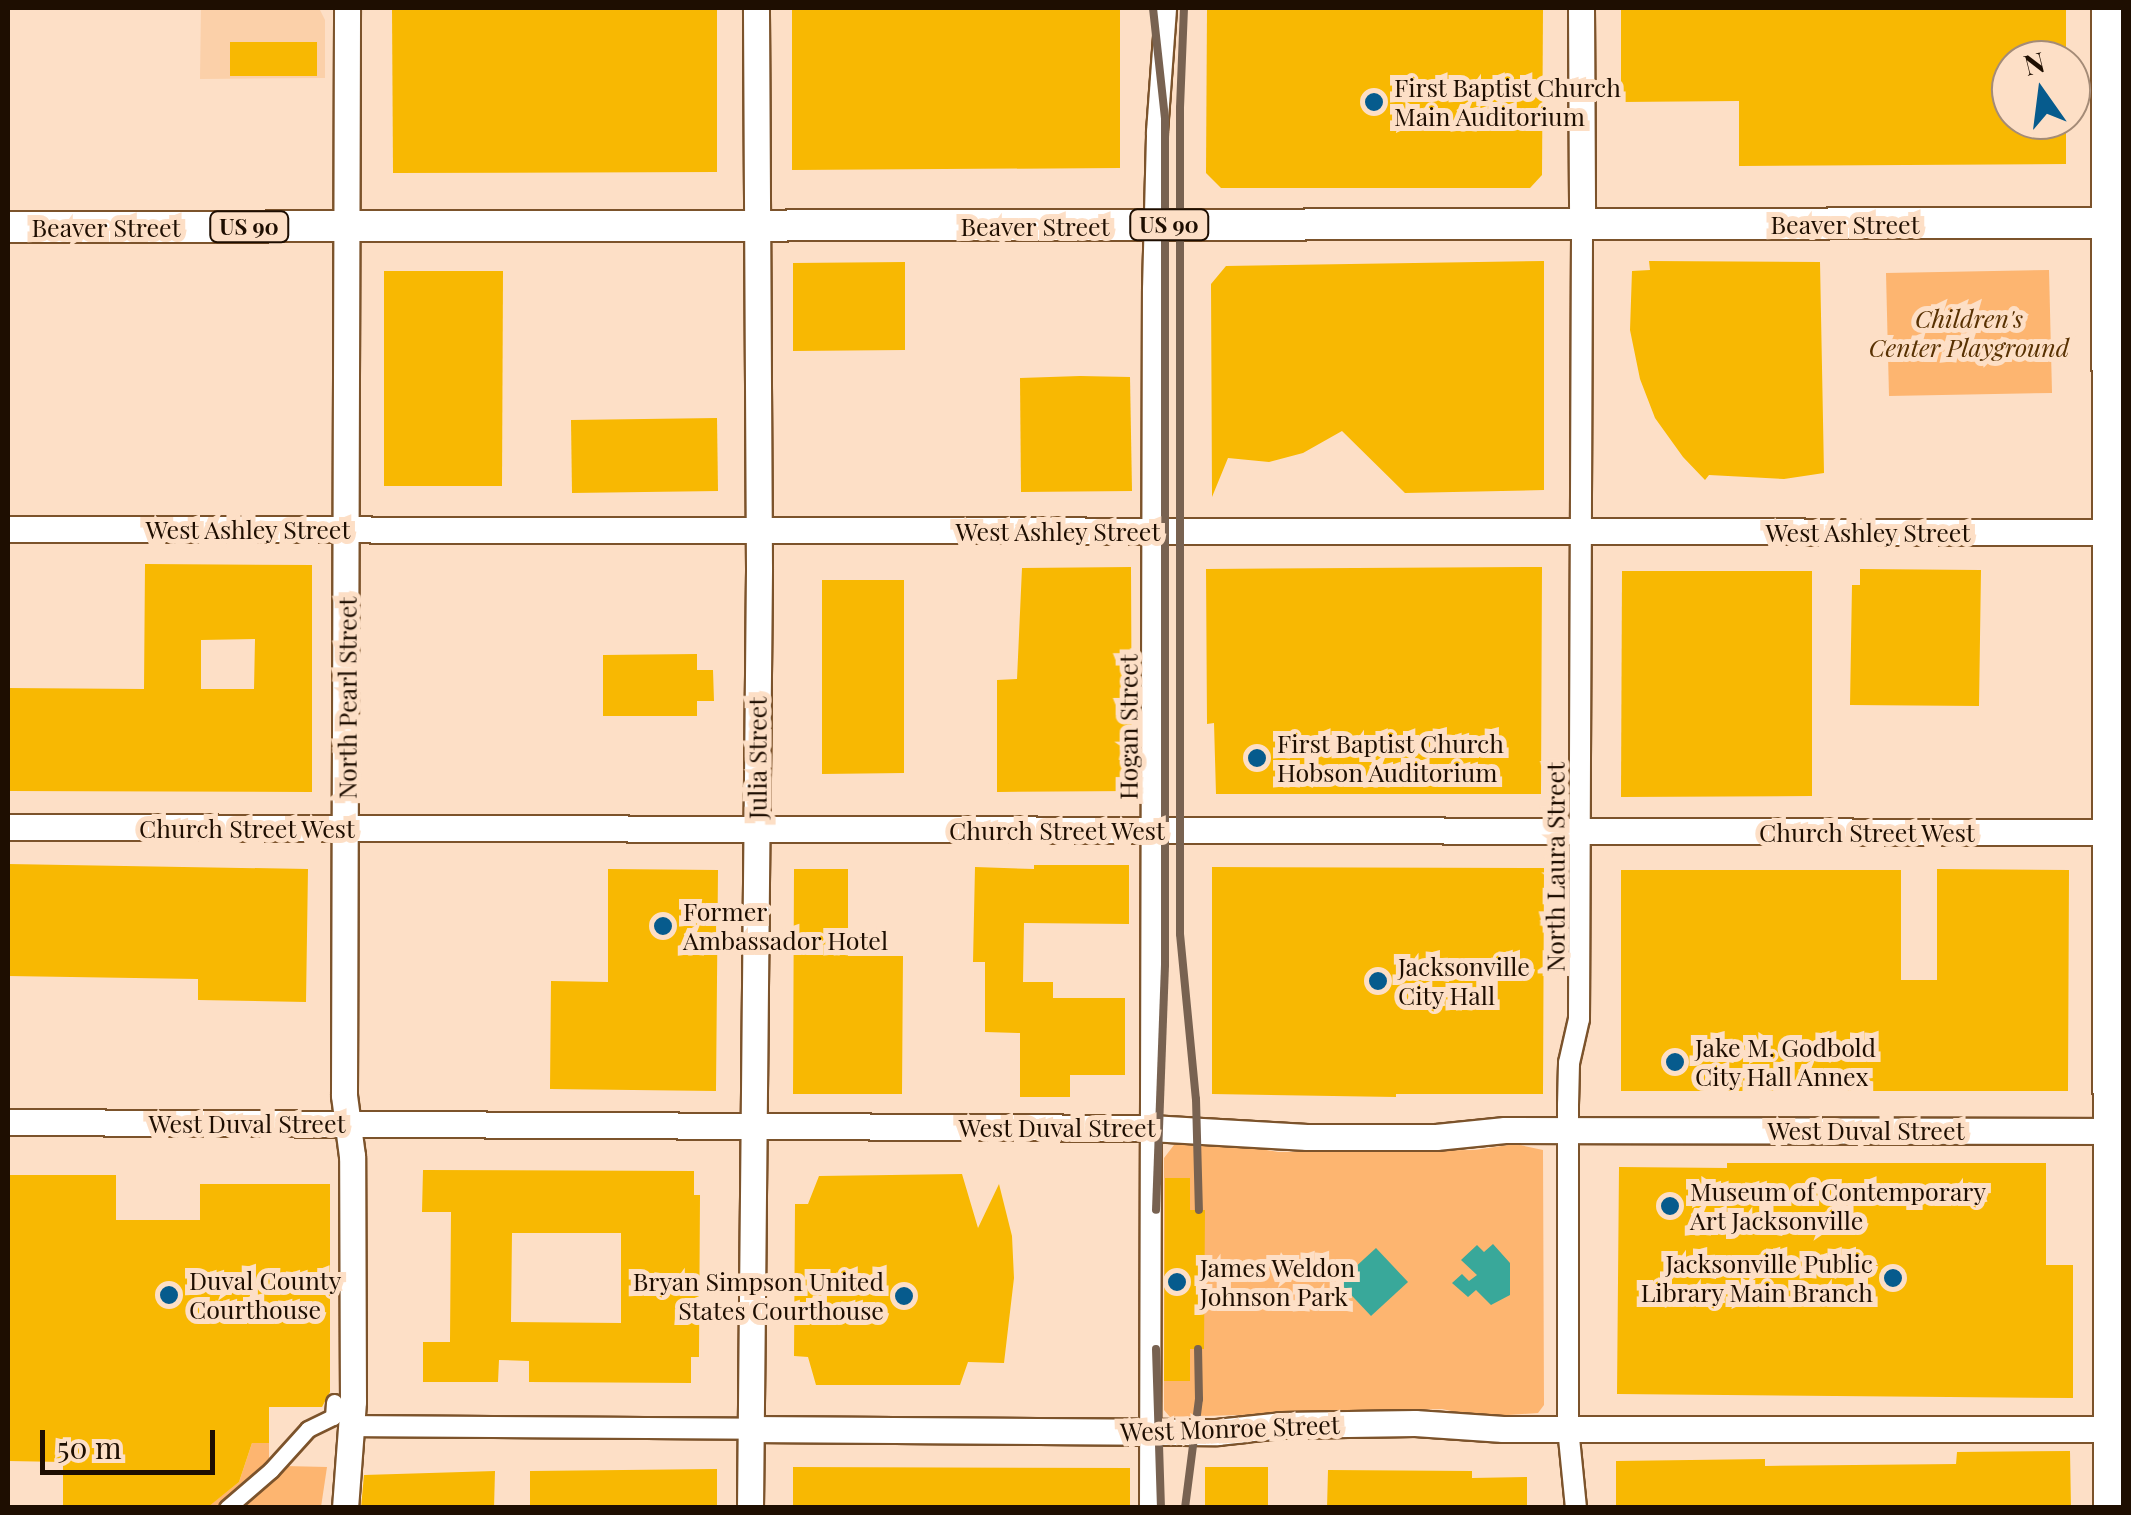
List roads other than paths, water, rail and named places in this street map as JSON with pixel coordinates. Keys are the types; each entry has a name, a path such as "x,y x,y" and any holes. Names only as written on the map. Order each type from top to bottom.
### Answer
{"main road":[{"path":"2107,8 2115,222 2116,532 2116,1429 2109,1508"},
{"name":"Beaver Street","path":"8,227 2115,222"}],"street":[{"path":"333,8 346,43"},
{"name":"North Pearl Street","path":"345,1508 350,1426 352,1156 348,1124 347,8"},
{"name":"Julia Street","path":"750,1508 759,530 756,8"},
{"name":"Hogan Street","path":"1150,1508 1154,226 1166,8"},
{"path":"1581,8 1582,225"},
{"name":"North Laura Street","path":"1576,1508 1568,1428 1568,1070 1579,1019 1582,225"},
{"name":"West Ashley Street","path":"8,528 2116,532"},
{"name":"Church Street West","path":"8,826 2115,832"},
{"name":"West Duval Street","path":"8,1122 1150,1128 1307,1137 1436,1137 1568,1130 2114,1131"},
{"path":"227,1508 271,1470 308,1430 334,1417 334,1402"},
{"name":"West Monroe Street","path":"350,1426 1150,1432 1414,1423 1568,1428 2116,1429"}],"water":[{"path":"1493,1244 1510,1263 1510,1295 1491,1305 1476,1290 1468,1297 1452,1283 1462,1274 1469,1281 1477,1275 1461,1260 1477,1245 1484,1252"},
{"path":"1376,1248 1408,1282 1371,1316 1339,1282"}],"railway":[{"path":"1153,8 1165,119 1165,965 1156,1210"},
{"path":"1184,8 1180,108 1180,934 1196,1099 1199,1210"},
{"path":"1156,1349 1161,1508"},
{"path":"1185,1508 1199,1399 1198,1349"}],"place":[{"name":"First Baptist Church Main Auditorium","path":"1374,102"},
{"name":"First Baptist Church Hobson Auditorium","path":"1257,758"},
{"name":"Former Ambassador Hotel","path":"663,926"},
{"name":"Jacksonville City Hall","path":"1378,981"},
{"name":"Jake M. Godbold City Hall Annex","path":"1675,1062"},
{"name":"Museum of Contemporary Art Jacksonville","path":"1670,1206"},
{"name":"Jacksonville Public Library Main Branch","path":"1893,1278"},
{"name":"James Weldon Johnson Park","path":"1177,1282"},
{"name":"Duval County Courthouse","path":"169,1295"},
{"name":"Bryan Simpson United States Courthouse","path":"904,1296"}],"park label":[{"name":"Children's Center Playground","path":"1969,334"}]}
